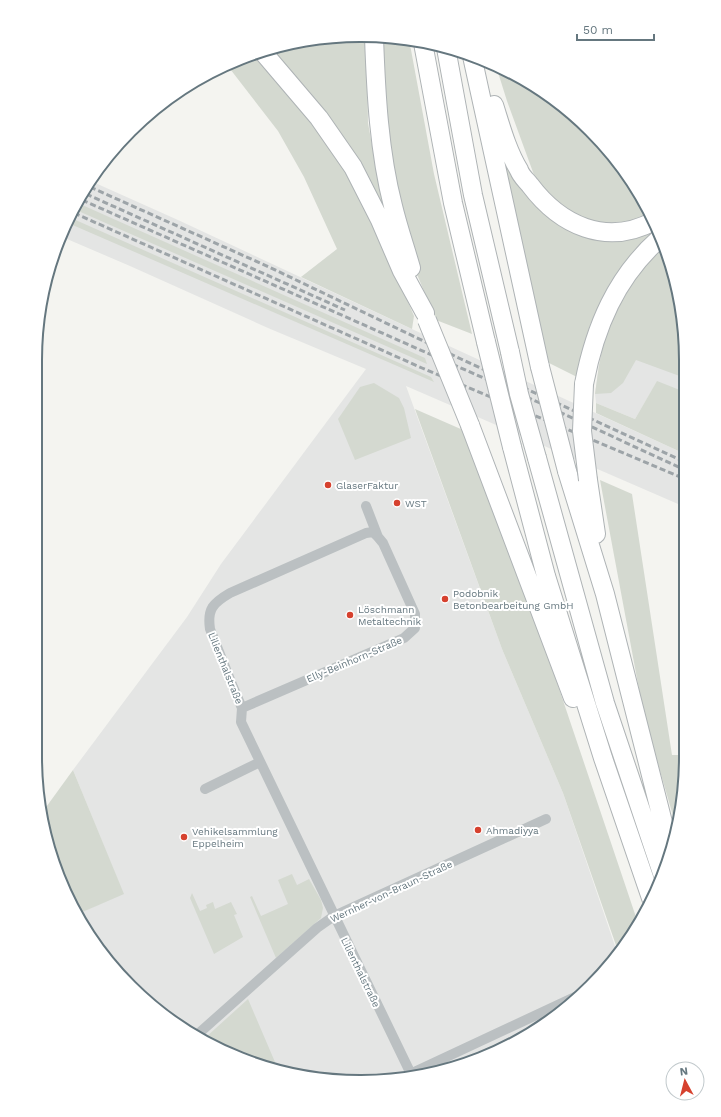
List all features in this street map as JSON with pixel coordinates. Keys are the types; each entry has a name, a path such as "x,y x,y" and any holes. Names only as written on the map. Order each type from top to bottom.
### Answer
{"highway":[{"path":"374,43 376,94 380,141 392,206 426,317"},
{"path":"424,48 453,203 512,447 546,576 604,758 649,891"},
{"path":"447,54 473,195 519,394 606,703 659,867"},
{"path":"267,56 319,118 353,167 380,220 402,270 426,317 470,425 587,736 604,758"},
{"path":"474,63 540,367 567,471 605,594 668,840"},
{"path":"479,65 503,134 519,171 537,195 551,209 576,224 599,232 626,231 640,228 648,224"},
{"path":"605,594 582,430 584,384 594,338 608,306 626,274 647,249 656,241"}],"street":[{"name":"Elly-Beinhorn-Straße","path":"242,708 404,638 415,628 415,614 383,543 378,536 366,506"},
{"name":"Lilienthalstraße","path":"378,536 373,532 366,533 230,593 210,609 208,620 210,629 242,708 241,722 410,1071"},
{"path":"206,789 260,762"},
{"name":"Wernher-von-Braun-Straße","path":"201,1032 317,928 334,916 546,820"},
{"path":"421,1069 561,1003"}],"shaded area":[{"path":"365,42 368,123 383,206 377,228 414,316 412,329 301,277 337,249 304,177 278,131 231,70 258,59 298,48 340,43"},
{"path":"380,43 410,46 434,174 472,334 436,320 409,255 393,184"},
{"path":"498,74 537,96 571,121 600,150 613,167 636,201 654,237 611,285 590,325 577,377 549,363 512,213 501,152 549,216"},
{"path":"96,183 679,451 679,504 406,386 502,649 563,793 615,947 600,967 571,996 520,1032 482,1051 423,1069 360,1075 298,1069 258,1058 239,1051 201,1032 150,996 121,967 96,933 83,912 123,893 73,770 187,617 221,564 366,369 268,328 66,239 85,201"},
{"path":"83,205 425,358 427,364 79,212"},
{"path":"75,220 431,377 434,382 73,225"},
{"path":"659,249 673,298 678,340 679,376 636,360 623,383 611,393 595,394 607,326 627,289"},
{"path":"669,283 673,298 678,340 679,390 657,382 635,419 596,403 595,394 599,365"},
{"path":"657,381 679,390 679,451 596,413 596,403 635,419"},
{"path":"374,383 399,398 404,408 411,438 355,460 338,419 360,387"},
{"path":"415,409 463,430 544,644 636,916 616,946 563,793 502,649"},
{"path":"600,480 632,494 672,755 679,755 673,817 644,716"},
{"path":"73,770 124,894 83,912 66,878 59,859 46,807"},
{"path":"292,874 297,885 309,879 321,900 323,908 321,918 276,958 250,897 252,896 261,916 288,904 278,880"},
{"path":"192,893 200,911 207,908 206,905 213,902 215,909 231,902 237,914 234,915 243,937 214,954 190,898"},
{"path":"248,999 276,1063 239,1051 208,1036"}],"railway":[{"path":"93,188 269,267 461,359 679,459"},
{"path":"89,195 345,310"},
{"path":"85,201 540,403 679,467"},
{"path":"78,215 422,368 679,476"}],"place":[{"name":"GlaserFaktur","path":"328,485"},
{"name":"WST","path":"397,503"},
{"name":"Podobnik Betonbearbeitung GmbH","path":"445,599"},
{"name":"Löschmann Metaltechnik","path":"350,615"},
{"name":"Ahmadiyya","path":"478,830"},
{"name":"Vehikelsammlung Eppelheim","path":"184,837"}]}
